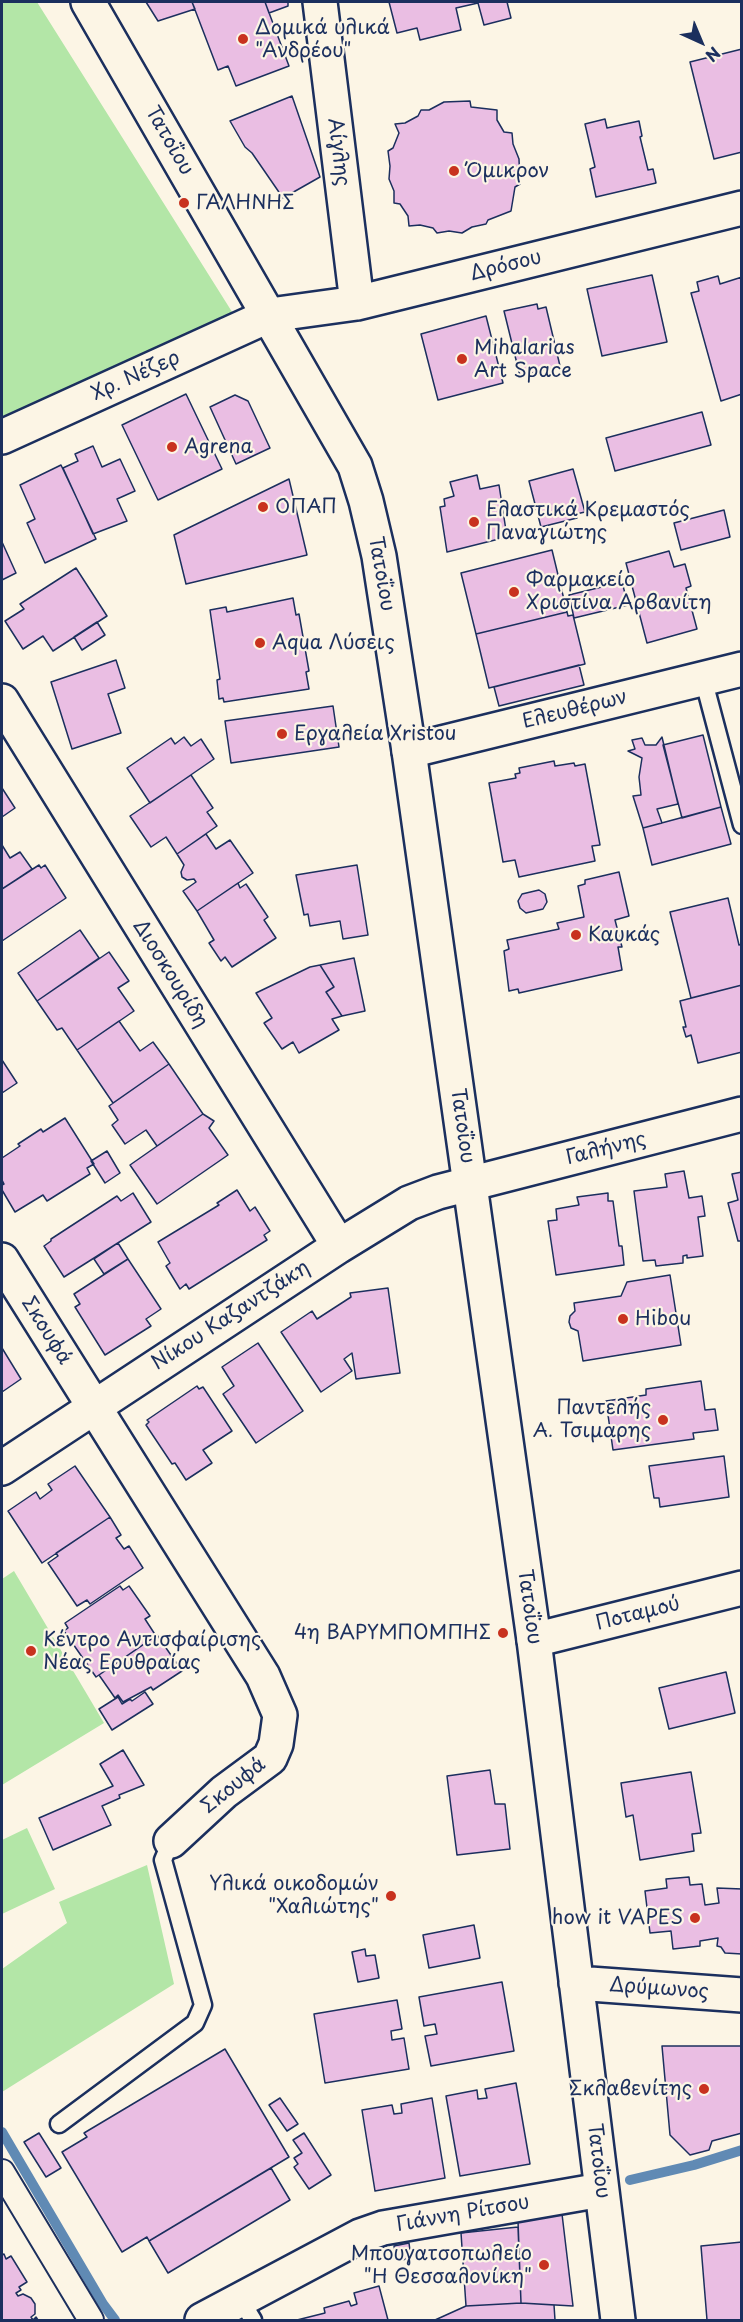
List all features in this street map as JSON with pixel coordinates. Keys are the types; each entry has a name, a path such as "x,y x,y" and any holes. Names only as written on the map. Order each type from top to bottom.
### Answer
{"street":[{"name":"Τατοΐου","path":"88,2 355,466 379,556 409,751 534,1640 618,2320"},
{"name":"Αίγλης","path":"320,2 357,303"},
{"name":"Δρόσου","path":"270,315 357,303 741,208"},
{"name":"Χρ. Νέζερ","path":"2,436 270,315"},
{"name":"Ελευθέρων","path":"409,751 741,669"},
{"name":"Διοσκουρίδη","path":"2,701 339,1246"},
{"name":"Γαλήνης","path":"470,1184 741,1114"},
{"name":"Νίκου Καζαντζάκη","path":"2,1468 93,1406 409,1203 438,1192 470,1184"},
{"name":"Σκουφά","path":"2,1260 263,1676 280,1714 276,1744 270,1758 224,1792 171,1840"},
{"name":"Ποταμού","path":"534,1640 741,1588"},
{"name":"Δρύμωνος","path":"576,1983 741,1995"},
{"path":"2,2172 91,2320"},
{"name":"Γιάννη Ρίτσου","path":"202,2320 247,2310 360,2236 383,2228 601,2190"}],"lane":[{"path":"703,678 741,825"},
{"name":"Σκουφά","path":"59,2124 195,2023 203,2005 163,1860 171,1840"}],"green space":[{"path":"2,2 37,2 234,315 2,418"},
{"name":"Κέντρο Αντισφαίρισης Νέας Ερυθραίας","path":"14,1571 104,1723 2,1785 2,1579"},
{"path":"27,1828 55,1889 2,1914 2,1840"},
{"path":"147,1865 174,1984 2,2092 2,1969 67,1923 59,1902"}],"building":[{"path":"146,2 192,2 195,9 158,21"},
{"name":"Δομικά υλικά \"Ανδρέου\"","path":"192,2 265,2 289,66 236,86 228,66 218,70"},
{"path":"265,2 288,2 288,6 269,13"},
{"path":"389,2 507,2 511,18 484,25 478,3 456,8 461,30 420,40 417,28 397,33"},
{"path":"742,49 742,152 714,159 690,62"},
{"path":"292,96 320,177 283,198 252,153 245,147 230,121"},
{"name":"Όμικρον","path":"470,101 471,107 497,110 497,120 504,132 512,133 513,144 519,159 520,184 515,187 511,211 462,233 449,231 437,233 433,228 420,225 409,226 408,216 400,204 394,203 394,191 389,179 388,151 393,148 399,133 395,124 405,123 418,116 421,110 429,110 444,102"},
{"path":"605,119 607,128 639,121 642,136 640,137 648,170 653,169 656,183 596,197 590,169 595,167 585,124"},
{"path":"652,275 667,342 602,356 587,289"},
{"path":"718,276 720,284 742,277 742,394 721,401 691,293 699,291 697,282"},
{"path":"537,304 538,309 546,307 560,366 520,376 504,311"},
{"name":"Mihalarias Art Space","path":"486,316 503,383 438,400 421,334"},
{"name":"Agrena","path":"186,394 222,469 158,500 122,425"},
{"path":"235,395 248,401 270,448 236,464 210,407"},
{"path":"702,412 711,445 615,471 606,438"},
{"path":"93,446 102,467 120,459 135,491 117,499 127,521 93,534 63,468 78,461 75,454"},
{"path":"61,465 96,539 45,563 27,523 35,519 20,485"},
{"path":"573,469 585,512 576,514 577,518 541,527 529,481"},
{"name":"Ελαστικά Κρεμαστός Παναγιώτης","path":"477,475 480,489 499,485 507,537 447,552 440,507 445,506 444,499 454,496 450,482"},
{"name":"ΟΠΑΠ","path":"289,479 307,555 186,584 174,535"},
{"path":"724,510 730,537 681,550 674,523"},
{"path":"2,542 16,573 2,580"},
{"name":"Φαρμακείο Χριστίνα Αρβανίτη","path":"552,550 567,612 476,634 461,573"},
{"path":"669,551 674,567 685,564 691,586 686,588 697,629 647,643 626,563"},
{"path":"76,568 107,616 53,651 43,636 23,649 5,621 24,609 20,604"},
{"path":"622,582 628,605 574,618 569,595"},
{"name":"Aqua Λύσεις","path":"293,598 296,615 299,614 309,671 306,672 309,689 224,702 223,698 219,699 217,680 220,679 210,610 226,607 227,612"},
{"path":"567,612 568,616 573,615 585,664 489,688 476,634"},
{"path":"97,622 105,635 82,650 74,637"},
{"path":"116,660 125,688 108,694 121,733 72,749 51,682"},
{"path":"579,665 584,685 499,706 494,687"},
{"name":"Εργαλεία Xristou","path":"333,706 339,747 231,763 225,721"},
{"path":"703,735 721,807 682,818 663,745"},
{"path":"184,737 191,746 201,739 214,759 150,803 127,768 171,738 175,744"},
{"path":"662,737 678,804 657,809 662,823 643,828 633,796 641,795 639,777 642,758 628,751 635,749 632,740 642,738 645,745 656,745"},
{"path":"554,761 555,766 585,764 600,845 592,846 595,861 519,877 515,860 503,862 489,783 516,778 515,774 520,773 519,768"},
{"path":"191,775 213,808 207,812 217,826 177,854 166,837 151,847 130,816"},
{"path":"2,788 15,808 2,817"},
{"path":"721,807 731,844 652,865 643,828"},
{"path":"206,834 216,849 230,840 253,873 197,911 183,891 196,882 194,879 187,880 182,877 181,872 184,865 177,854"},
{"path":"2,845 10,858 20,852 32,869 2,889"},
{"path":"39,865 41,868 45,865 66,898 2,941 2,889"},
{"path":"357,865 368,935 343,939 340,921 310,926 308,914 304,915 296,875"},
{"name":"Καυκάς","path":"619,872 629,916 615,920 622,947 618,947 622,970 519,993 518,989 509,991 504,951 509,949 507,940 559,929 557,923 584,917 578,886 585,884 585,880"},
{"path":"238,883 240,888 246,884 268,917 264,920 276,938 232,967 225,957 221,961 209,943 214,940 197,911"},
{"path":"539,890 545,894 547,902 543,909 526,913 520,908 518,901 522,894"},
{"path":"728,898 739,945 742,944 742,985 691,998 670,912"},
{"path":"80,930 99,958 37,1001 18,973"},
{"path":"109,952 129,981 118,988 134,1011 77,1050 62,1028 57,1030 37,1001"},
{"path":"354,958 365,1011 342,1016 326,992 334,987 320,965"},
{"path":"320,965 334,987 326,992 342,1016 332,1019 339,1030 299,1053 293,1042 282,1049 264,1023 272,1018 256,993 310,967"},
{"path":"742,985 742,1052 698,1063 691,1035 686,1037 683,1027 686,1027 680,1001"},
{"path":"119,1021 140,1051 153,1042 169,1064 113,1103 77,1050"},
{"path":"2,1060 17,1083 2,1093"},
{"path":"169,1064 203,1114 157,1146 146,1130 125,1144 112,1125 118,1120 109,1106"},
{"path":"203,1114 214,1121 209,1128 228,1155 157,1204 130,1165"},
{"path":"65,1118 94,1164 87,1168 90,1174 47,1201 43,1195 15,1212 2,1190 4,1184 2,1158 41,1129 43,1132"},
{"path":"107,1151 120,1173 105,1183 91,1161"},
{"path":"684,1171 689,1198 702,1196 705,1216 698,1217 703,1256 687,1258 687,1255 683,1256 683,1263 656,1266 655,1260 643,1261 634,1191 667,1187 665,1174"},
{"path":"742,1172 742,1242 738,1241 728,1203 738,1200 732,1174"},
{"path":"237,1190 250,1211 255,1207 270,1231 264,1235 267,1240 189,1289 186,1284 180,1289 166,1266 170,1263 158,1242 219,1205 217,1203"},
{"path":"133,1193 151,1222 64,1277 44,1246 51,1239 117,1196 121,1201"},
{"path":"608,1193 608,1201 613,1201 624,1265 556,1275 548,1221 557,1220 556,1209 579,1205 577,1197"},
{"path":"118,1243 128,1259 104,1274 94,1259"},
{"path":"128,1259 161,1309 146,1319 151,1326 105,1355 75,1307 80,1304 74,1294"},
{"name":"Hibou","path":"670,1275 681,1345 583,1361 578,1331 571,1328 569,1322 570,1316 575,1311 574,1303 621,1296 627,1282"},
{"path":"388,1288 400,1373 356,1379 352,1353 344,1359 352,1371 321,1392 281,1332 312,1311 317,1319 351,1297 350,1293"},
{"path":"258,1343 303,1411 256,1443 223,1394 234,1386 222,1367"},
{"path":"2,1348 21,1379 2,1392"},
{"name":"Παντελής Α. Τσιμαρης","path":"701,1381 705,1410 715,1409 718,1430 693,1433 694,1439 613,1450 606,1401 646,1395 646,1389"},
{"path":"197,1386 199,1389 203,1387 232,1431 203,1450 212,1463 186,1480 175,1463 172,1464 146,1425 149,1422 147,1420"},
{"path":"724,1456 729,1497 660,1507 659,1498 654,1498 649,1466"},
{"path":"75,1466 110,1517 42,1563 8,1511 36,1492 40,1499 52,1490 48,1484"},
{"path":"110,1517 121,1535 116,1538 124,1549 129,1546 143,1568 90,1604 87,1600 77,1606 48,1563 58,1556 56,1553"},
{"path":"120,1586 123,1590 129,1586 150,1616 145,1619 156,1636 96,1677 64,1631 68,1628 65,1623"},
{"path":"157,1635 182,1671 153,1690 151,1687 123,1702 118,1695 115,1698 99,1675"},
{"path":"726,1672 735,1713 669,1729 659,1688"},
{"path":"145,1692 153,1704 112,1730 99,1709 118,1697 122,1704 130,1699 132,1701"},
{"path":"123,1750 144,1785 119,1795 120,1798 102,1806 111,1825 53,1850 39,1818 113,1786 100,1764"},
{"path":"490,1770 495,1804 505,1804 510,1849 457,1855 447,1776"},
{"path":"691,1772 701,1833 692,1834 694,1851 640,1860 633,1815 626,1817 621,1783"},
{"name":"how it VAPES","path":"689,1877 690,1885 702,1884 705,1905 719,1903 717,1888 742,1889 742,1954 725,1953 721,1947 717,1946 718,1938 700,1941 700,1946 673,1949 671,1931 650,1933 645,1891 667,1888 666,1879"},
{"path":"474,1925 480,1958 429,1968 423,1935"},
{"path":"365,1949 366,1956 375,1955 379,1978 358,1982 352,1952"},
{"path":"502,1982 514,2051 431,2066 425,2036 437,2034 435,2024 424,2026 419,1997"},
{"path":"397,2000 402,2029 391,2031 392,2040 404,2038 409,2069 325,2083 314,2014"},
{"name":"Σκλαβενίτης","path":"662,2046 742,2046 742,2133 712,2141 709,2150 690,2155 670,2135"},
{"path":"225,2049 289,2157 149,2241 147,2237 122,2252 62,2152 87,2137 84,2133"},
{"path":"516,2083 530,2164 460,2176 446,2096 477,2090 478,2099 487,2098 485,2089"},
{"path":"280,2098 298,2124 287,2131 269,2105"},
{"path":"432,2098 445,2178 375,2191 362,2110 392,2105 394,2114 402,2113 401,2104"},
{"path":"39,2133 61,2168 46,2177 24,2142"},
{"path":"304,2133 331,2175 309,2189 294,2167 298,2164 294,2158 302,2153 293,2140"},
{"path":"271,2168 290,2200 168,2273 149,2241"},
{"name":"Μπουγατσοπωλείο \"Η Θεσσαλονίκη\"","path":"562,2214 573,2306 521,2303 518,2221"},
{"path":"518,2227 521,2303 466,2306 461,2233"},
{"path":"742,2242 742,2320 707,2320 701,2246"},
{"path":"409,2243 411,2258 397,2261 394,2246"},
{"path":"4,2254 6,2259 11,2256 27,2282 19,2287 21,2290 16,2293 18,2296 23,2294 31,2298 35,2304 35,2314 31,2317 33,2320 2,2320 2,2255"},
{"path":"379,2286 388,2320 297,2320 325,2313 324,2308 349,2301 351,2306 357,2304 354,2293"},
{"path":"521,2303 554,2305 555,2320 435,2320 466,2306"}],"waterway":[{"path":"2,2132 103,2304 115,2320"},
{"path":"630,2180 694,2165 742,2150"}],"place":[{"name":"Δομικά υλικά \"Ανδρέου\"","path":"243,39"},
{"name":"Όμικρον","path":"454,171"},
{"name":"ΓΑΛΗΝΗΣ","path":"184,203"},
{"name":"Mihalarias Art Space","path":"462,359"},
{"name":"Agrena","path":"172,447"},
{"name":"ΟΠΑΠ","path":"263,507"},
{"name":"Ελαστικά Κρεμαστός Παναγιώτης","path":"474,522"},
{"name":"Φαρμακείο Χριστίνα Αρβανίτη","path":"514,592"},
{"name":"Aqua Λύσεις","path":"260,643"},
{"name":"Εργαλεία Xristou","path":"282,734"},
{"name":"Καυκάς","path":"576,935"},
{"name":"Hibou","path":"623,1319"},
{"name":"Παντελής Α. Τσιμαρης","path":"663,1420"},
{"name":"4η ΒΑΡΥΜΠΟΜΠΗΣ","path":"503,1633"},
{"name":"Κέντρο Αντισφαίρισης Νέας Ερυθραίας","path":"31,1651"},
{"name":"Υλικά οικοδομών \"Χαλιώτης\"","path":"391,1896"},
{"name":"how it VAPES","path":"695,1918"},
{"name":"Σκλαβενίτης","path":"704,2089"},
{"name":"Μπουγατσοπωλείο \"Η Θεσσαλονίκη\"","path":"544,2265"}]}
